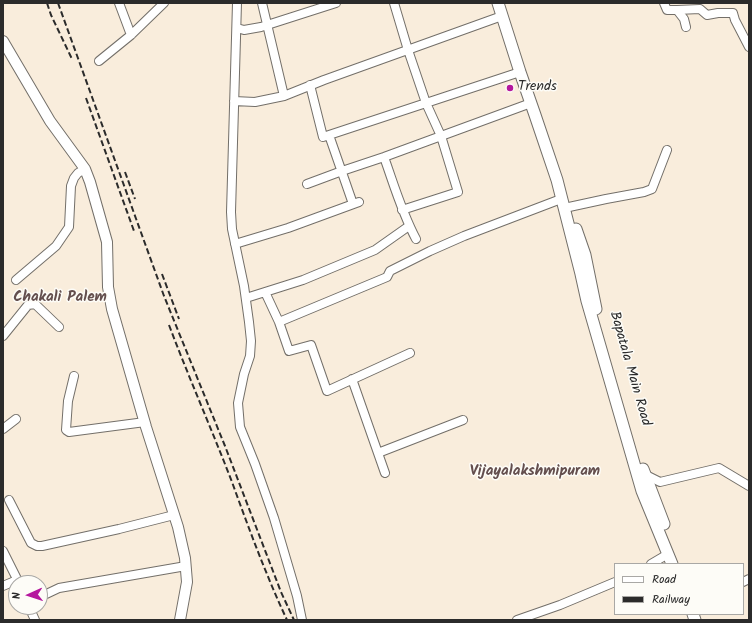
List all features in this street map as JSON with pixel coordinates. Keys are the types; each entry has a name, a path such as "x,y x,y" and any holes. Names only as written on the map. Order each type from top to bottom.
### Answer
{"main road":[{"name":"Bapatala Main Road","path":"498,3 565,205 585,254 595,304 644,474 679,563"},
{"name":"Bapatala Main Road","path":"565,205 587,301 642,491 670,559"}],"street":[{"path":"119,3 131,35"},
{"path":"98,61 131,35 164,3"},
{"path":"237,3 231,212 232,230 250,322 251,341 250,356 244,374 238,403 240,427 274,518 297,596 302,620"},
{"path":"262,3 284,96"},
{"path":"237,28 244,30 261,27 336,3"},
{"path":"394,3 426,103 441,136 458,192 402,210"},
{"path":"664,3 667,10 700,9 707,15 733,13 749,47"},
{"path":"677,10 684,19 686,26"},
{"path":"234,101 255,102 284,96 310,85 502,16"},
{"path":"3,41 50,121 85,169 90,182 107,242 108,288 112,309 174,515 185,558 187,582 180,620"},
{"path":"310,85 323,137 520,72"},
{"path":"307,184 531,103"},
{"path":"235,244 288,228 356,203 342,171 330,135"},
{"path":"279,322 387,277 390,271 457,239 565,205 606,199 644,192 652,189 667,150"},
{"path":"384,157 402,210 416,239"},
{"path":"16,280 56,246 69,228 71,186 78,173 85,169"},
{"path":"246,298 303,280 375,250 409,226"},
{"path":"265,292 290,350 311,345 327,391 410,353"},
{"path":"3,336 28,305 35,304 59,327"},
{"path":"74,376 68,401 66,430 69,432 145,422"},
{"path":"352,379 385,473"},
{"path":"3,430 16,419"},
{"path":"378,453 463,420"},
{"path":"644,474 660,482 719,468 748,485"},
{"path":"9,500 31,543 37,546 119,529 174,515"},
{"path":"3,551 15,575"},
{"path":"655,563 670,559"},
{"path":"48,593 59,588 186,566"},
{"path":"517,620 560,605 614,582"}],"railway":[{"path":"47,3 51,15 72,59"},
{"path":"58,3 164,296 225,446 281,592 294,620"},
{"path":"86,98 134,231"},
{"path":"125,172 135,199"},
{"path":"162,274 179,319"},
{"path":"169,325 232,482 251,534 287,620"}],"place":[{"name":"Trends","path":"510,88"}],"district":[{"name":"Chakali Palem","path":"60,298"},
{"name":"Vijayalakshmipuram","path":"535,472"}]}
